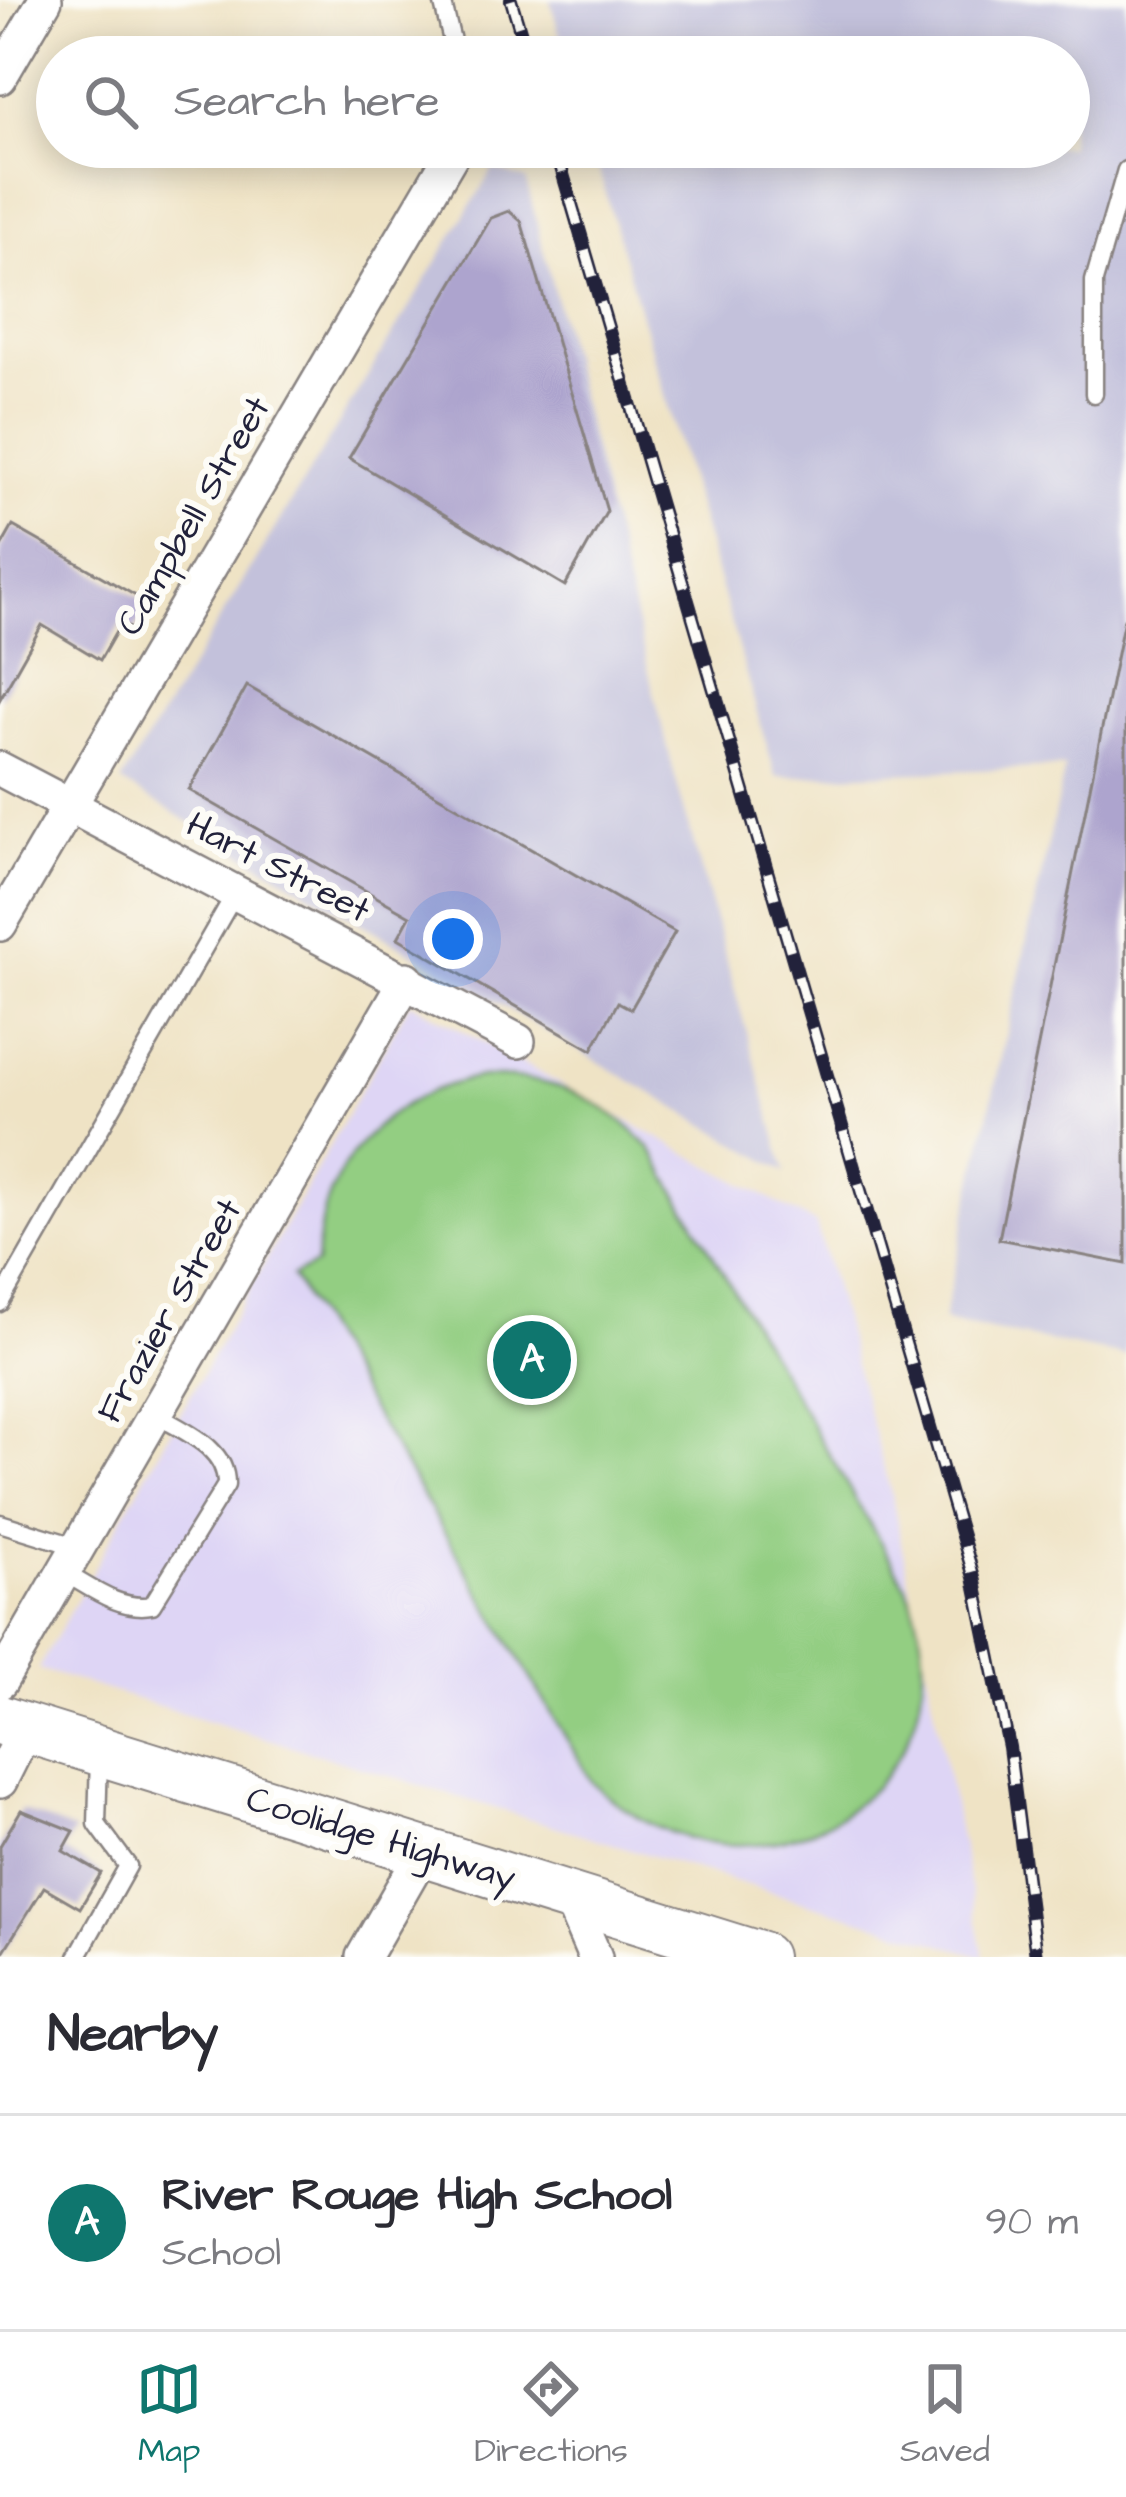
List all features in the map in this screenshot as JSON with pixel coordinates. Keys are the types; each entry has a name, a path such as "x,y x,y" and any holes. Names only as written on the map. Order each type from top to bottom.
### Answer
{"main road":[{"name":"Coolidge Highway","path":"13,1724 762,1957"}],"street":[{"path":"0,77 45,0"},
{"name":"Campbell Street","path":"0,924 444,168"},
{"name":"Hart Street","path":"0,769 518,1041"},
{"name":"Frazier Street","path":"0,1682 407,979"},
{"path":"0,1781 13,1724"},
{"path":"363,1957 423,1852"},
{"path":"569,1898 595,1957"}],"lane":[{"path":"442,0 451,36"},
{"path":"1094,394 1094,281 1126,170"},
{"path":"0,1303 236,891"},
{"path":"0,1522 71,1560 120,1603 136,1608 152,1605 226,1485 224,1462 215,1452 155,1414"},
{"path":"76,1957 128,1866 97,1824 99,1751"}],"shaded area":[{"path":"550,0 1126,0 1126,1356 943,1321 1065,767 776,777 598,168 1090,168 1090,36 560,36"},
{"path":"493,169 526,180 675,777 786,1172 121,782"},
{"path":"410,1002 816,1224 892,1497 984,1957 38,1669"}],"green space":[{"path":"482,1077 531,1080 575,1093 615,1116 651,1149 906,1586 923,1657 914,1721 886,1775 841,1815 785,1839 722,1844 656,1826 593,1783 292,1276 316,1264 330,1196 364,1140 416,1099"}],"building":[{"path":"509,211 521,221 607,511 565,586 349,458 491,218"},
{"path":"13,526 150,604 134,631 121,623 100,660 42,625 0,699 0,549"},
{"path":"1126,619 1126,1264 999,1239"},
{"path":"247,686 675,932 631,1009 618,1002 592,1050 398,938 410,916 189,790"},
{"path":"21,1810 74,1831 63,1851 101,1873 80,1908 44,1887 0,1957 0,1846"}],"railway":[{"path":"511,0 522,36"},
{"path":"561,168 974,1577 1009,1747 1036,1957"}],"place":[{"name":"River Rouge High School","path":"532,1360"}]}
